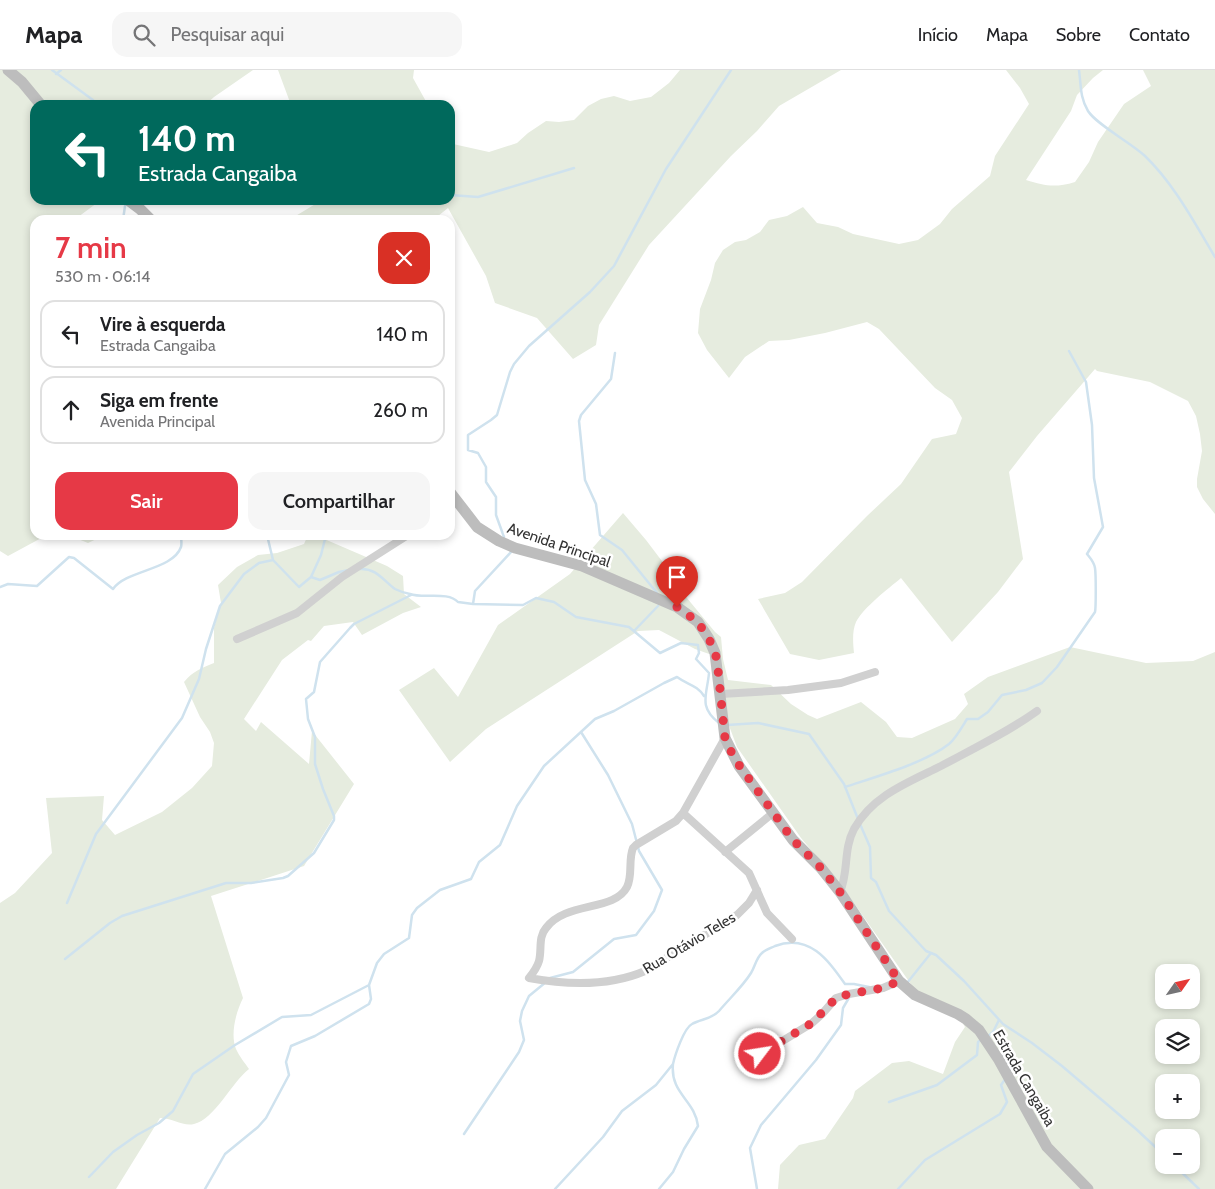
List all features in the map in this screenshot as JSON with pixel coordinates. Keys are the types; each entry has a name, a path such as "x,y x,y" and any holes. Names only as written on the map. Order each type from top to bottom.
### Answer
{"street":[{"path":"8,70 22,82 37,100"},
{"path":"135,205 146,215"},
{"name":"Avenida Principal","path":"455,502 477,527 499,541 515,548 582,566 662,600 688,614 701,626 713,646 717,660 725,738"},
{"path":"237,639 298,614 335,582 400,540"},
{"path":"721,694 797,689 841,683 875,672"},
{"path":"840,892 846,876 846,848 850,838 861,819 877,801 901,785 1007,731 1037,711"},
{"path":"725,738 683,813 749,873 767,913 792,939"},
{"name":"Estrada Cangaiba","path":"725,738 739,766 793,840 821,868 840,892 899,981 915,995 966,1018 979,1030 999,1060 1047,1147 1088,1189"},
{"name":"Rua Otávio Teles","path":"683,813 676,820 633,848 629,882 623,893 607,902 570,911 561,915 546,927 543,933 539,961 529,978 561,984 573,984 602,982 634,976 732,918 749,903 757,890"},
{"path":"725,852 773,813"},
{"path":"760,1054 812,1023 836,998 883,988 899,981"}],"shaded area":[{"path":"0,70 253,70 211,100 30,100 30,205 94,205 81,215 30,215 30,540 38,540 8,556 0,551"},
{"path":"278,70 414,70 413,78 425,100 289,100"},
{"path":"680,70 841,70 779,106 731,156 649,245 599,325 596,345 573,359 537,318 495,303 486,276 455,221 455,215 452,215 448,208 439,215 297,215 314,205 455,205 455,144 489,152 517,143 546,121 574,120 588,106 601,99 614,96 630,101 651,97 669,83"},
{"path":"1006,70 1103,70 1077,95 1071,111 1026,180 1056,186 1075,182 1089,162 1098,142 1124,104 1151,86 1143,70 1215,70 1215,514 1203,499 1197,487 1202,451 1196,416 1188,401 1150,382 1095,369 1037,436 1009,472 1023,559 998,592 952,642 901,578 870,604 856,622 853,633 854,653 819,660 790,654 758,599 785,593 802,582 901,484 932,439 956,434 962,418 952,400 935,388 879,329 867,322 789,340 769,341 745,357 729,378 707,350 698,333 700,309 715,263 723,250 735,242 746,240 760,232 769,220 787,216 803,207 817,223 838,227 853,234 899,244 918,240 940,224 952,209 990,176 995,156 1029,104 1020,88"},
{"path":"623,513 674,577 682,592 721,637 723,659 728,680 771,685 791,704 817,719 861,702 886,722 897,737 912,738 955,719 968,704 964,694 988,677 1070,647 1146,663 1193,661 1215,652 1215,1189 778,1189 780,1165 799,1145 825,1139 853,1098 855,1091 892,1063 909,1061 943,1074 955,1042 965,1027 955,1010 915,990 844,889 801,838 737,747 728,723 712,655 695,649 659,630 638,631 486,729 450,762 399,690 434,668 458,697 498,625 570,574"},
{"path":"80,540 94,540 88,543"},
{"path":"306,540 327,540 387,566 403,576 404,594 421,607 403,613 362,635 353,622 324,626 311,641 308,640 282,660 244,719 256,731 261,722 309,764 312,731 354,784 304,866 211,896 243,998 236,1016 234,1043 240,1057 249,1069 209,1116 201,1121 190,1125 160,1118 116,1189 0,1189 0,903 15,893 52,853 46,798 104,796 102,820 115,835 162,812 192,788 212,766 214,743 184,682 194,672 214,663 214,628 221,603 218,585 237,567 258,555 277,553 304,544"}],"waterway":[{"path":"52,70 93,100"},
{"path":"56,74 61,70"},
{"path":"504,537 496,515 496,497 486,482 486,467 478,453 468,450 468,435 497,415 510,372 529,346 590,292 614,266 666,169 731,70"},
{"path":"1079,70 1082,96 1088,111 1099,122 1145,156 1155,167 1183,204 1215,257"},
{"path":"455,195 478,197 574,168"},
{"path":"124,215 125,206"},
{"path":"845,787 899,769 939,751 949,744 967,719 978,719 988,712 1002,695 1026,690 1042,683 1057,667 1095,612 1095,568 1087,554 1103,527 1094,478 1092,425 1086,382 1069,351"},
{"path":"615,353 611,379 581,415 579,421 585,480 596,504 600,535 622,550 657,593"},
{"path":"0,587 8,584 37,586 69,557 74,558 113,589 128,578 169,561 181,547 181,540"},
{"path":"268,540 273,560 299,587 311,577 321,555 325,540"},
{"path":"473,604 475,591 512,551"},
{"path":"67,903 96,834 182,718 199,679 206,649 220,606 244,574 259,563 273,560"},
{"path":"360,569 371,570 395,589 415,595 442,596 458,602 473,604 523,605 536,598 554,602 576,617 629,627 660,653 681,643 698,645 699,653 696,659 709,673 705,700 706,706 708,712 719,723"},
{"path":"311,577 320,580 349,570"},
{"path":"65,959 110,923 122,916 226,883 251,883 283,878 288,876 314,853 334,820 334,816 315,764 315,737 308,719 306,699 314,692 320,662 354,624 411,595"},
{"path":"634,631 658,606"},
{"path":"205,1189 225,1154 266,1118 289,1075 286,1062 291,1046 315,1036 369,1004 371,999 369,985 377,963 384,954 409,938 412,915 417,908 440,890 471,879 479,862 500,845 517,806 544,766 595,719 614,711 677,677 695,687 704,696"},
{"path":"727,725 758,723 809,734 844,784 858,819"},
{"path":"550,978 573,972 614,939 636,935 654,911 662,890 639,851 632,824 608,775 581,732"},
{"path":"860,824 870,847 871,878 876,882 889,911 926,951 936,955 964,981 1003,1024 1062,1066 1155,1147"},
{"path":"659,1189 673,1172 698,1126 696,1117 675,1083 673,1074 673,1064 680,1042 689,1026 713,1016 719,1011 748,978 758,957 762,953 775,946 787,943 798,943 808,946 832,966 845,984 869,987"},
{"path":"907,983 931,953"},
{"path":"464,1134 519,1052 524,1040 520,1021 522,1011 529,996 546,982"},
{"path":"89,1177 113,1152 137,1135 159,1123 173,1111 193,1074 235,1045 282,1017 311,1015 369,985"},
{"path":"757,1189 750,1148 761,1125 816,1060 841,1025 843,1008 850,996"},
{"path":"987,1037 993,1032 999,1020"},
{"path":"993,1032 1010,1071"},
{"path":"889,1102 937,1085 977,1055 978,1042 982,1039"},
{"path":"555,1189 603,1137 622,1111 656,1085 673,1064"},
{"path":"898,1189 925,1160 1000,1114 1007,1102 1001,1085 1006,1078"},
{"path":"1183,1174 1199,1189"}],"route":[{"path":"677,607 698,622 716,653 725,738 734,758 793,840 831,879 852,907 899,981 873,991 849,994 836,998 812,1023 760,1054"}]}
